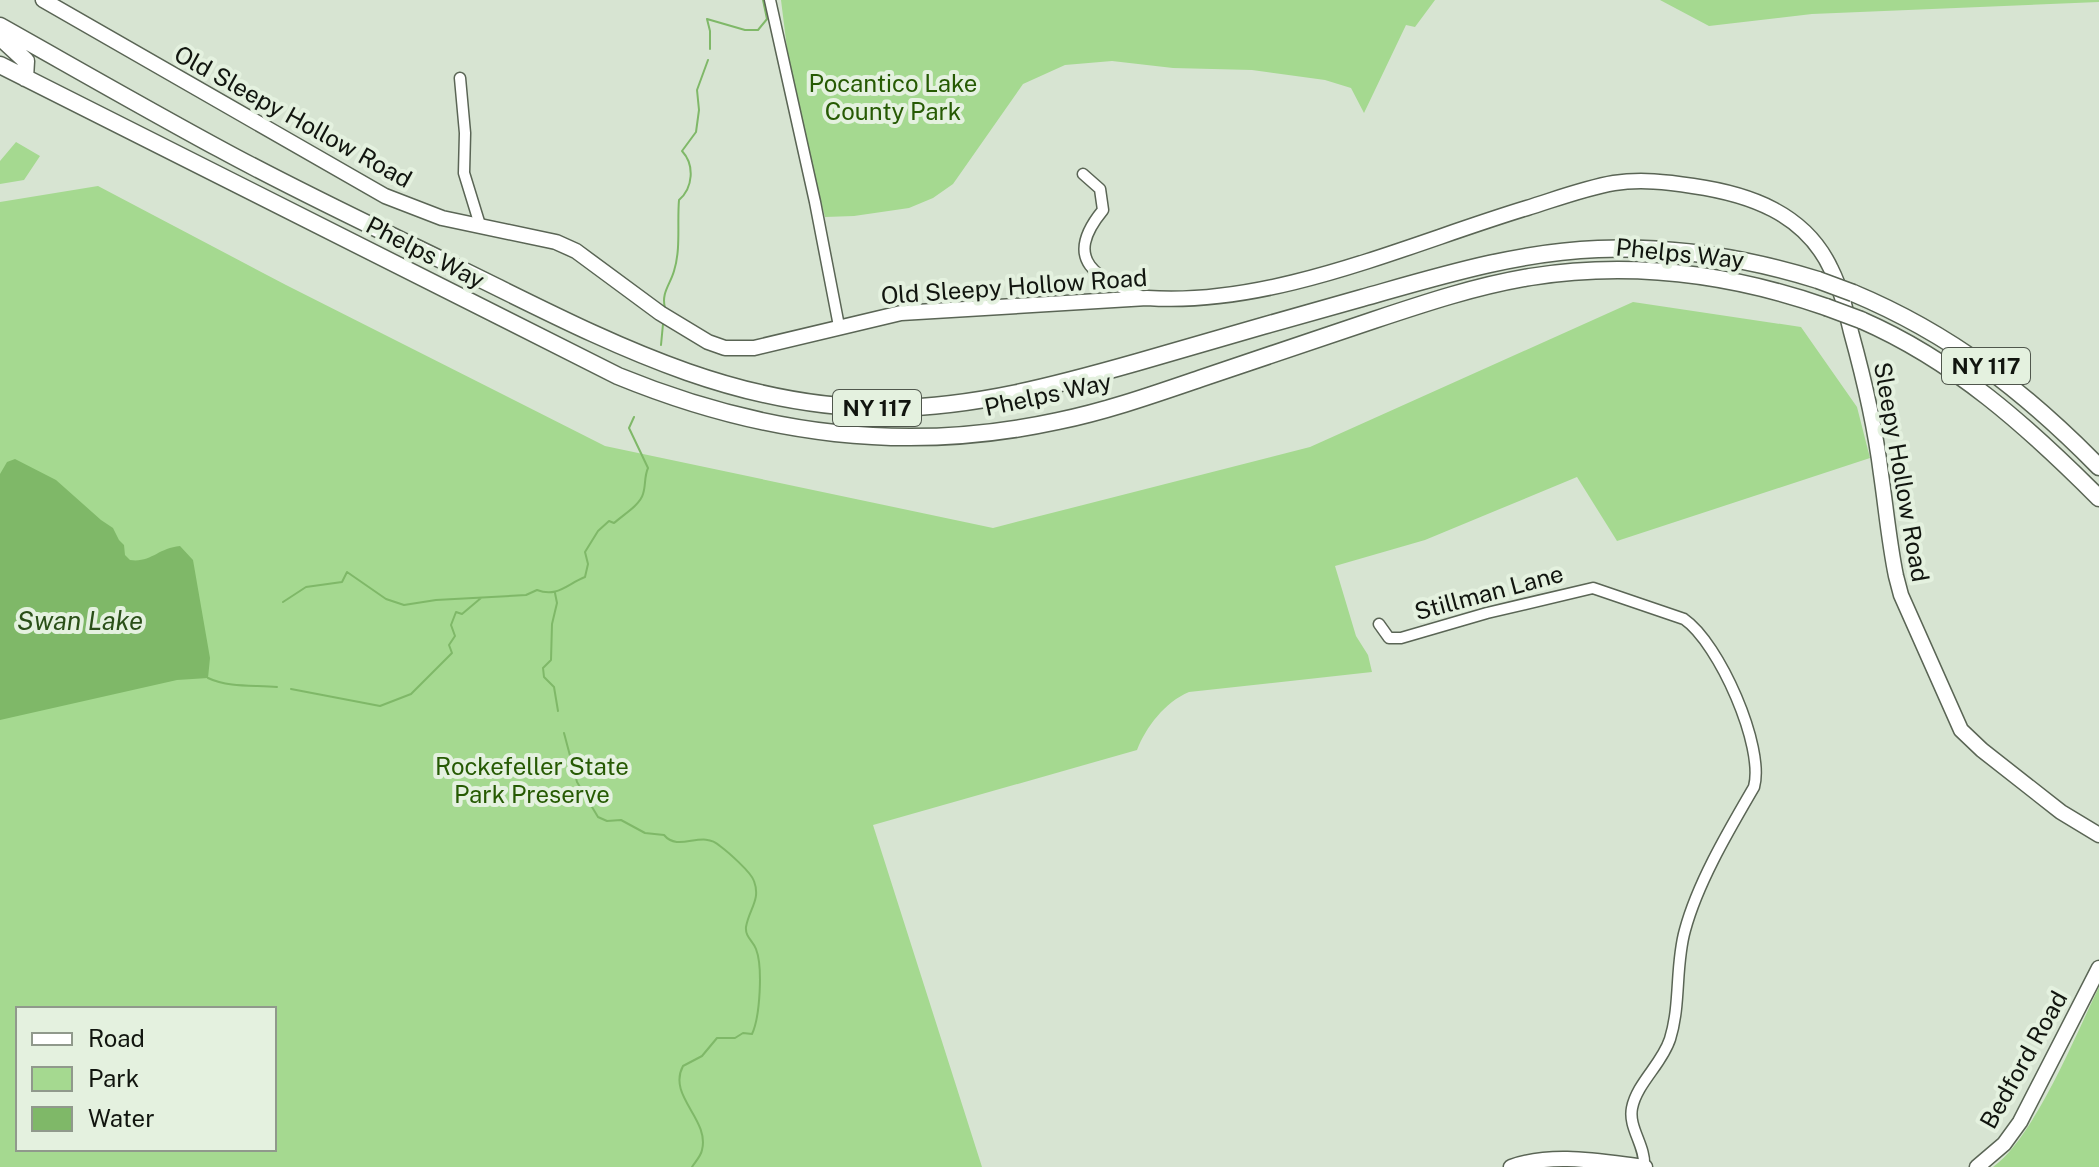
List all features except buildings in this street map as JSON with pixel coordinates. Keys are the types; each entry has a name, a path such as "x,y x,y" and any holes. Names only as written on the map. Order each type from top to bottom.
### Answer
{"main road":[{"name":"Phelps Way","path":"0,26 300,191 661,364 756,394 846,407 935,406 1025,392 1440,275 1550,253 1619,248 1686,252 1755,263 1853,293 1927,328 1985,365 2038,407 2099,467"},
{"path":"0,37 26,61 25,78"},
{"name":"Phelps Way","path":"0,65 629,380 728,414 796,429 893,437 963,435 1031,427 1136,400 1488,285 1531,277 1607,270 1683,274 1750,284 1826,307 1861,320 1916,348 1972,383 2031,431 2099,498"},
{"path":"197,165 205,157 215,156 287,193 300,191"}],"street":[{"name":"Old Sleepy Hollow Road","path":"43,0 358,182 412,208 442,218 535,235 576,251 660,313 708,342 725,348 754,348 901,313 1147,298 1178,301 1221,297 1366,261 1588,189 1643,180 1730,192 1773,208 1797,224 1817,244 1836,279"},
{"path":"770,0 839,326"},
{"path":"460,78 465,133 464,173 480,225"},
{"path":"1083,174 1100,189 1103,210 1084,246 1088,264 1102,279 1147,298"},
{"name":"Sleepy Hollow Road","path":"1836,279 1872,420 1901,595 1961,730 2061,812 2099,835"},
{"name":"Stillman Lane","path":"1379,624 1389,638 1401,638 1487,613 1593,588 1684,619 1696,627 1721,662 1753,752 1757,776 1684,931 1669,1042 1635,1098 1631,1118 1645,1155 1644,1167"},
{"name":"Bedford Road","path":"1977,1167 2004,1144 2020,1122 2099,968"},
{"path":"1511,1167 1547,1160 1644,1167"}],"green space":[{"name":"Pocantico Lake County Park","path":"781,0 1435,0 1415,27 1406,25 1364,113 1351,88 1325,80 1252,70 1173,68 1112,61 1065,65 1023,84 953,184 933,198 909,208 825,217 794,105"},
{"path":"1660,0 2099,2 1812,14 1709,26"},
{"path":"16,142 40,156 24,180 0,184 0,161"},
{"name":"Rockefeller State Park Preserve","path":"98,186 605,446 993,528 1310,447 1633,302 1801,327 1857,407 1870,458 1617,541 1577,477 1425,540 1335,566 1356,636 1368,655 1372,672 1189,692 1157,716 1137,750 873,825 982,1167 0,1167 0,202"},
{"path":"2099,987 2099,1167 1993,1167 2009,1152 2039,1109"}],"water":[{"name":"Swan Lake","path":"15,459 56,480 113,528 130,560 144,559 180,546 193,560 210,658 208,678 177,680 0,720 0,474 7,462"}],"waterway":[{"path":"710,49 707,19 745,30 758,30 767,19 763,0"},
{"path":"665,308 665,293 677,254 679,200 691,176 689,163 682,151 696,132 699,110 697,90 708,60"},
{"path":"661,345 663,324"},
{"path":"283,602 306,587 342,582 347,572 386,599 404,605 526,595 537,590 550,592 585,577 588,564 585,552 598,531 609,521 614,523 631,510 643,494 648,468 629,428 634,417"},
{"path":"555,593 557,603 552,624 551,660 543,668 544,677 554,687 558,711"},
{"path":"291,689 380,706 411,694 452,653 449,645 455,636 451,625 456,612 462,614 481,598"},
{"path":"208,678 233,685 277,687"},
{"path":"564,733 577,782 598,817 607,821 621,820 645,833 664,835 677,842 713,841 739,862 754,881 755,899 746,930 758,957 757,1016 752,1034 717,1038 702,1056 683,1066 680,1087 703,1139 701,1152 692,1167"}]}
